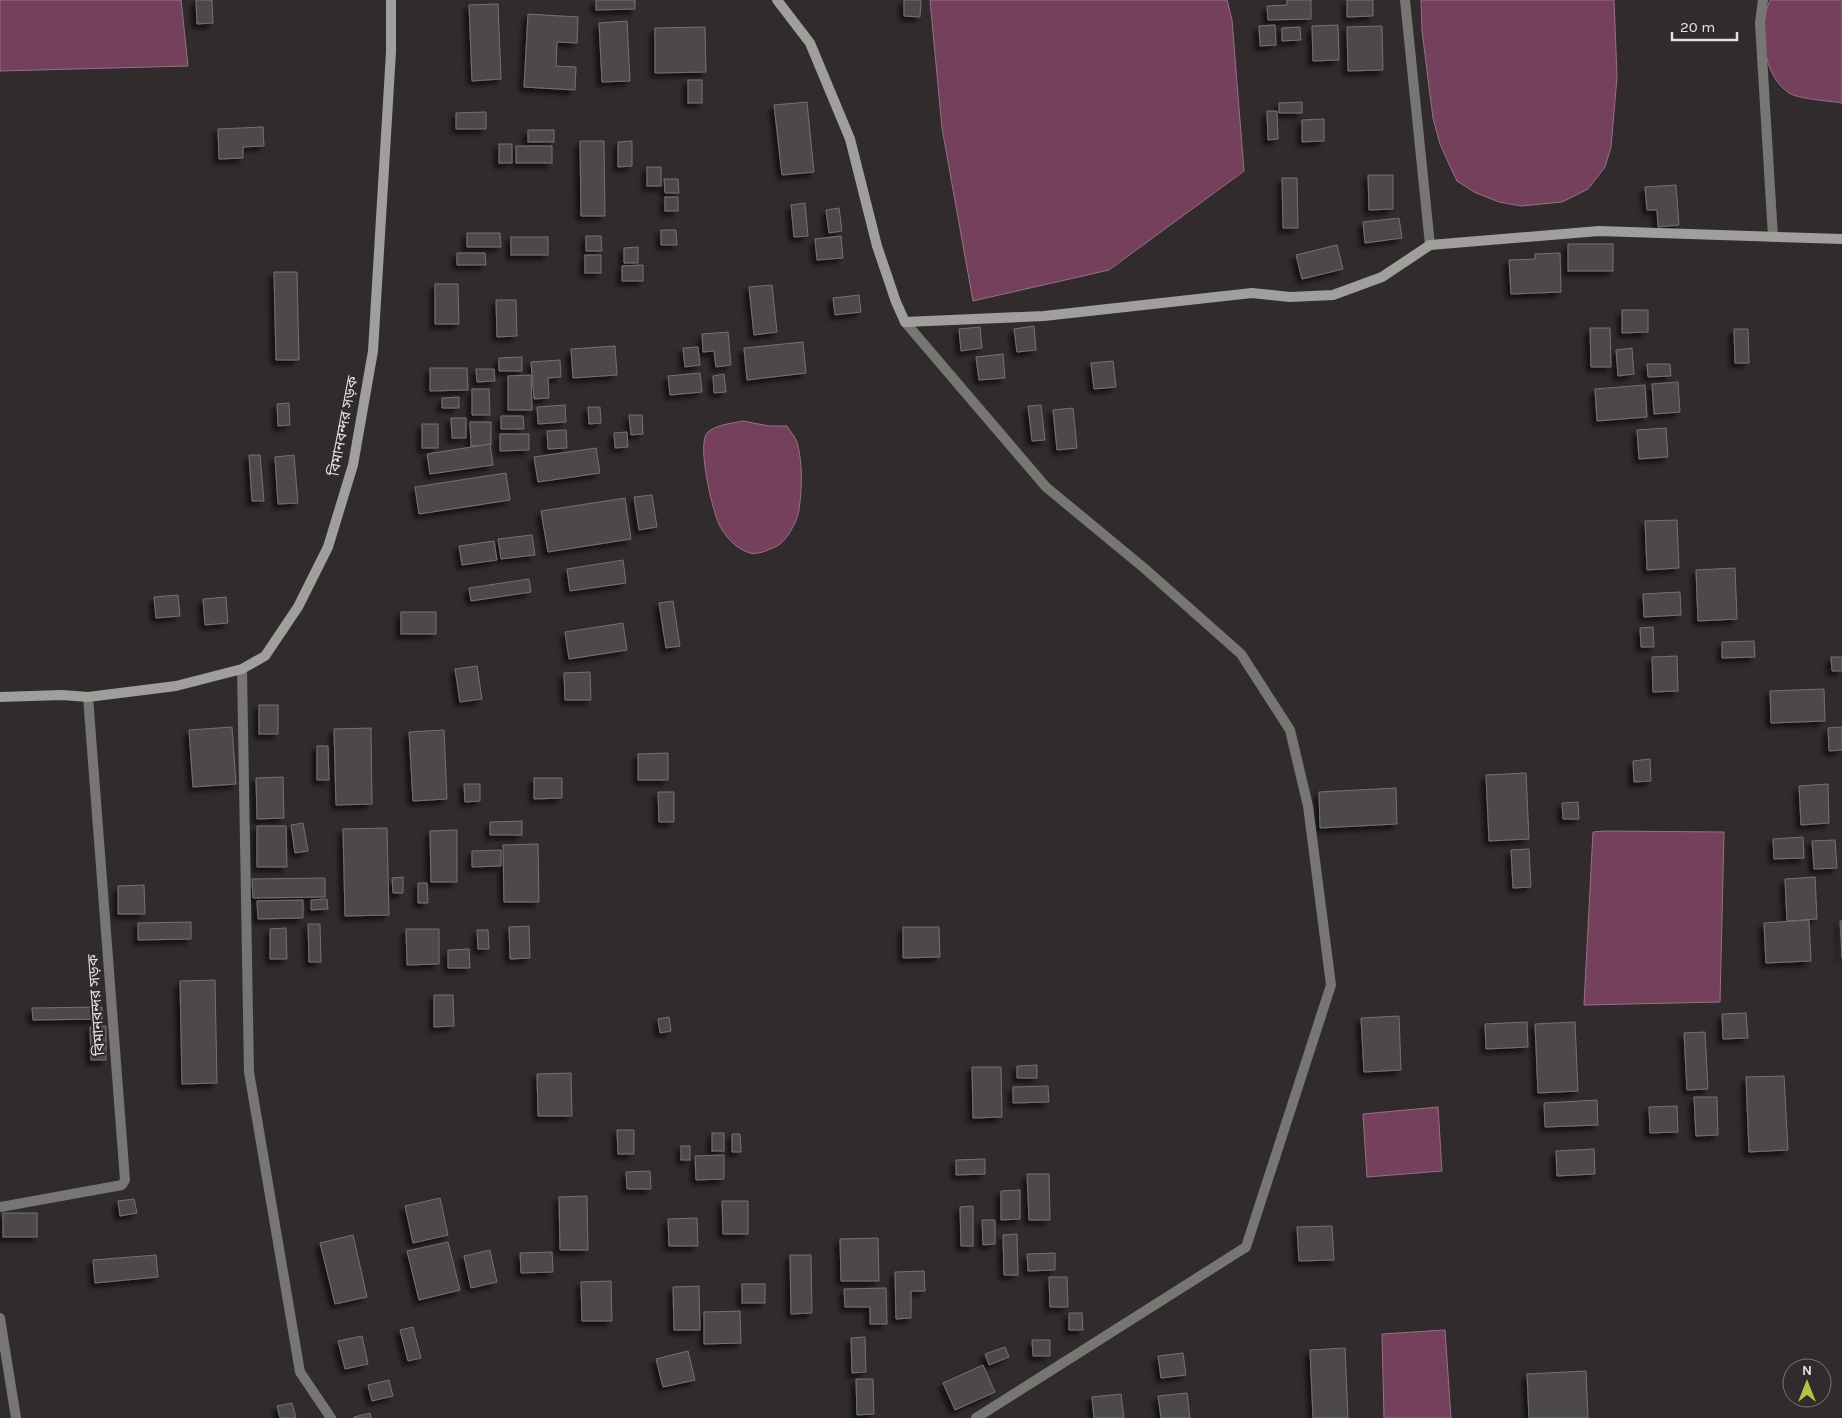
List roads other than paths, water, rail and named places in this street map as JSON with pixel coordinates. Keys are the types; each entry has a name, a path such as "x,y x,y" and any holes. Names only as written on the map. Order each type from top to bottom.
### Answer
{"main road":[{"name":"বিমানবন্দর সড়ক","path":"0,697 62,694 88,697 176,686 242,669 265,656 298,607 328,547 353,465 373,351 391,52 391,0"},
{"path":"777,0 810,43 850,139 877,246 896,302 905,322 1044,316 1252,293 1290,297 1333,295 1382,277 1430,245 1599,231 1842,239"}],"street":[{"path":"1405,0 1430,245"},
{"path":"1763,0 1760,23 1773,237"},
{"path":"905,322 1046,487 1144,568 1241,654 1290,730 1308,806 1330,985 1246,1247 976,1418"},
{"path":"242,669 249,1072 300,1372 331,1418"},
{"name":"বিমানবন্দর সড়ক","path":"0,1207 122,1185 125,1180 88,697"},
{"path":"0,1318 16,1418"}]}
